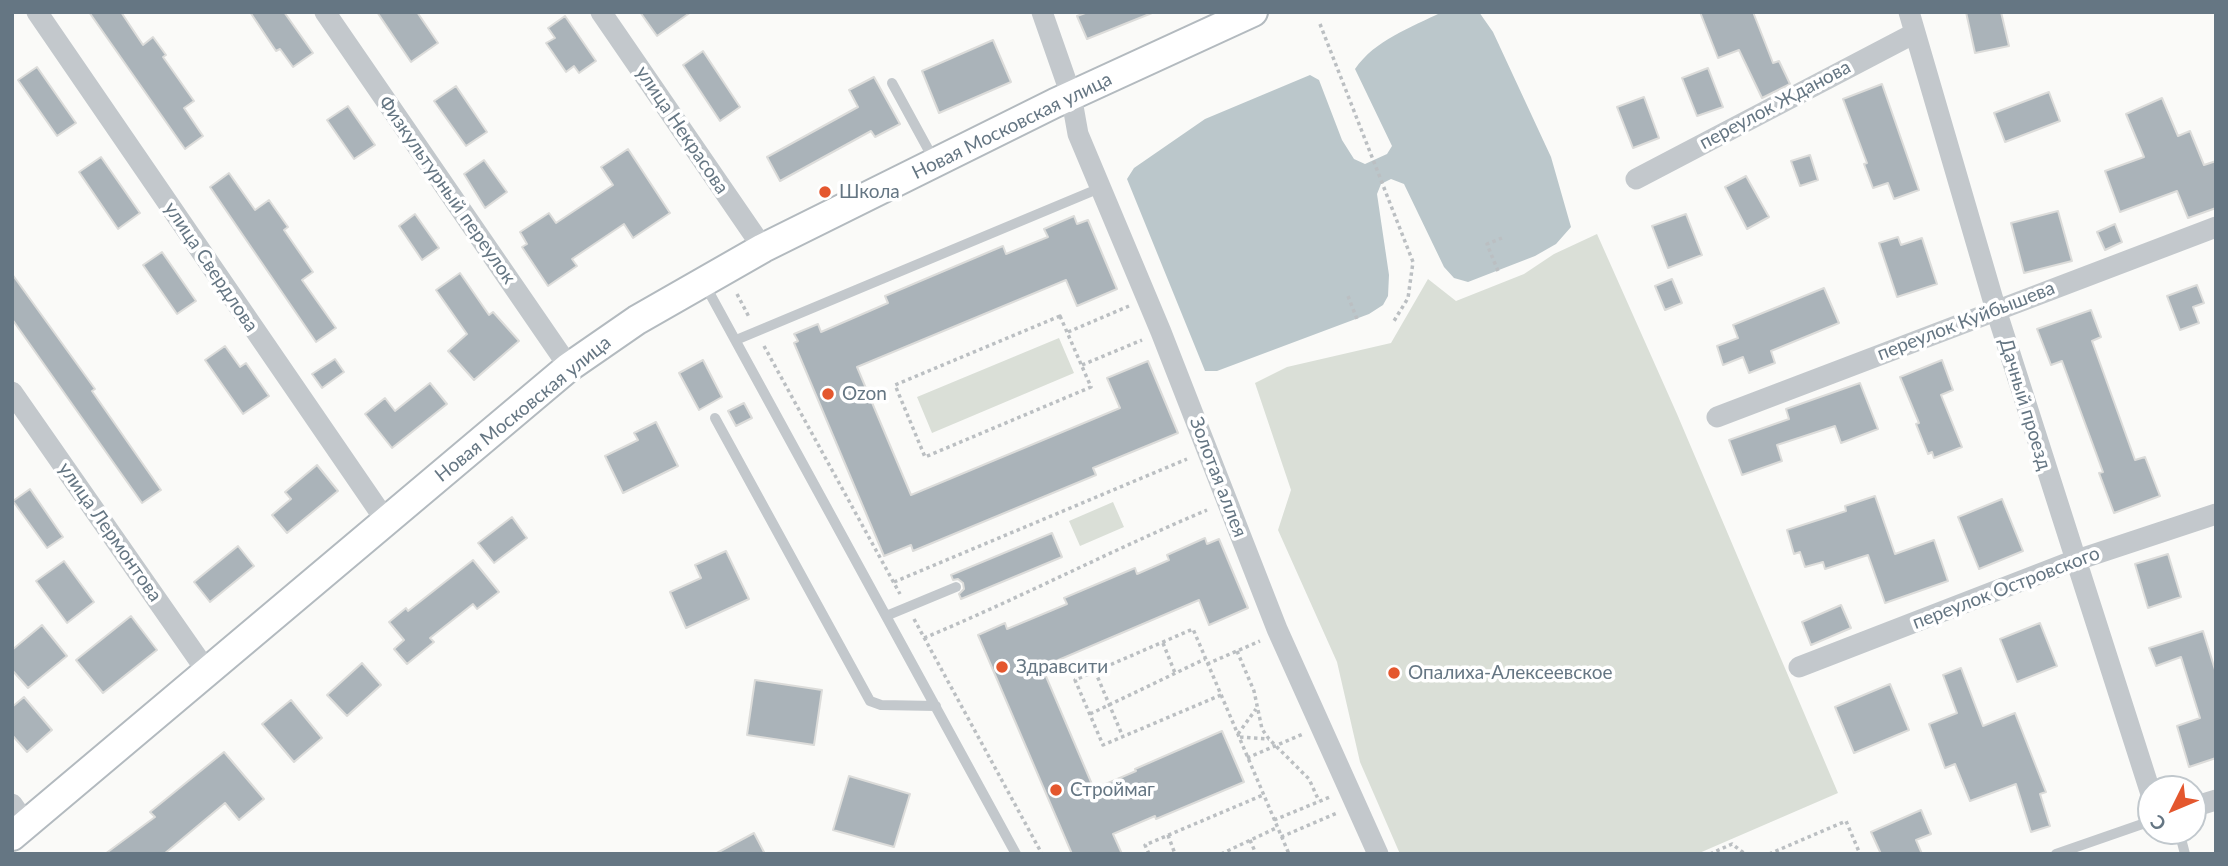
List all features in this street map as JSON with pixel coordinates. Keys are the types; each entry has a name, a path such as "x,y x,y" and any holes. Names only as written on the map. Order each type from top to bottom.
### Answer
{"street":[{"name":"улица Свердлова","path":"37,12 386,521"},
{"name":"Физкультурный переулок","path":"325,12 569,367"},
{"name":"улица Некрасова","path":"601,12 763,248"},
{"name":"Золотая аллея","path":"1042,12 1072,95 1078,134 1161,332 1279,633 1378,854"},
{"name":"Новая Московская улица","path":"17,821 208,673 569,367 637,320 763,248 1072,95 1253,12"},
{"name":"переулок Жданова","path":"1636,179 1912,22"},
{"name":"Дачный проезд","path":"1912,22 1996,310 2145,775"},
{"name":"переулок Куйбышева","path":"1717,417 2216,228"},
{"name":"улица Лермонтова","path":"12,392 208,673"},
{"name":"переулок Островского","path":"1799,667 2074,560 2216,514"}],"lane":[{"path":"892,83 936,162"},
{"path":"736,341 1100,188"},
{"path":"703,281 1016,854"},
{"path":"715,418 870,701 881,705 936,706"},
{"path":"887,616 956,587"},
{"path":"2056,854 2137,826"}],"path":[{"path":"1320,24 1413,262 1408,298 1394,321"},
{"path":"1498,271 1487,244 1502,238"},
{"path":"737,294 1042,854"},
{"path":"1348,296 1357,319"},
{"path":"1067,332 1147,299"},
{"path":"1060,316 1067,332 1091,387 925,457 895,385 1060,316"},
{"path":"1081,365 1161,332"},
{"path":"872,590 1208,450"},
{"path":"903,647 998,607 1143,537 1228,501"},
{"path":"1221,695 1103,746 1075,680 1193,629 1289,854"},
{"path":"1090,714 1175,673 1279,633"},
{"path":"1162,642 1175,673"},
{"path":"1237,651 1254,691 1262,729 1275,746 1310,779 1319,801"},
{"path":"1095,671 1123,737"},
{"path":"1238,736 1257,707"},
{"path":"1247,758 1321,726"},
{"path":"1238,736 1269,739"},
{"path":"1149,854 1145,845 1263,795"},
{"path":"1274,820 1319,801 1353,797"},
{"path":"1281,837 1353,797"},
{"path":"1769,854 1846,821 1860,854"},
{"path":"1221,854 1277,827"},
{"path":"1168,835 1175,854"},
{"path":"1250,840 1256,854"},
{"path":"1710,854 1732,844 1745,854"}],"shaded area":[{"path":"1442,12 1479,12 1493,32 1551,157 1571,227 1556,244 1535,256 1468,282 1454,278 1444,267 1404,184 1391,179 1381,184 1377,194 1389,275 1388,296 1383,305 1369,314 1217,371 1205,371 1127,179 1134,168 1205,119 1310,75 1319,80 1342,140 1354,159 1365,164 1387,154 1392,146 1355,69 1383,42"},
{"path":"1597,234 1677,414 1838,793 1697,854 1400,854 1360,762 1337,662 1278,530 1291,490 1255,383 1287,367 1391,343 1428,279 1456,301 1524,274 1554,254"},
{"path":"1059,338 1074,373 932,433 917,397"},
{"path":"1113,502 1124,527 1080,546 1069,521"}],"building":[{"path":"89,12 121,12 143,45 153,37 166,55 163,57 194,101 184,108 203,136 185,149"},
{"path":"250,12 284,12 313,53 293,67 280,49 276,51"},
{"path":"377,12 417,12 438,43 411,62"},
{"path":"640,12 691,12 657,36"},
{"path":"1088,12 1152,13 1087,39 1077,16"},
{"path":"1700,12 1753,12 1773,63 1779,61 1790,84 1762,98 1739,50 1718,58"},
{"path":"1966,12 2001,12 2009,46 1975,53"},
{"path":"565,16 596,61 579,73 574,66 566,72 546,43 555,38 548,28"},
{"path":"993,40 1011,82 939,113 922,71"},
{"path":"703,51 740,107 720,121 683,65"},
{"path":"37,67 76,123 57,136 18,80"},
{"path":"1708,68 1723,107 1697,116 1682,78"},
{"path":"874,77 900,124 875,137 871,131 780,181 767,157 858,107 849,90"},
{"path":"1882,84 1919,190 1894,199 1888,183 1873,188 1864,164 1867,163 1843,99"},
{"path":"456,86 487,132 466,146 434,101"},
{"path":"2049,92 2060,121 2005,142 1994,113"},
{"path":"1644,97 1659,138 1633,148 1617,107"},
{"path":"2162,98 2178,136 2190,131 2204,165 2216,161 2216,208 2188,218 2177,191 2120,212 2105,171 2144,157 2126,114"},
{"path":"348,106 375,145 354,159 327,120"},
{"path":"628,149 670,213 633,238 624,224 572,259 577,266 548,286 522,247 527,244 520,232 549,213 556,223 613,185 601,167"},
{"path":"1810,155 1818,180 1800,186 1791,161"},
{"path":"101,157 140,213 118,229 79,172"},
{"path":"484,160 507,192 485,208 464,174"},
{"path":"229,173 255,210 269,200 288,227 284,230 313,272 302,280 336,328 316,342 210,187"},
{"path":"1746,176 1769,217 1747,229 1725,187"},
{"path":"2058,211 2072,261 2024,273 2011,223"},
{"path":"415,214 439,248 422,260 399,226"},
{"path":"1686,214 1702,255 1668,268 1652,226"},
{"path":"1074,216 1077,224 1088,220 1117,289 1077,306 1066,280 857,367 911,495 1120,408 1107,378 1148,361 1178,433 1093,468 1096,475 913,551 911,545 884,556 794,343 798,341 794,334 818,324 821,332 888,303 885,296 1003,246 1006,254 1048,237 1044,229"},
{"path":"2115,224 2122,242 2105,250 2097,232"},
{"path":"1898,237 1901,245 1922,238 1937,284 1897,297 1879,243"},
{"path":"162,252 196,301 177,314 143,265"},
{"path":"460,273 489,315 493,312 519,341 474,380 448,351 467,334 436,290"},
{"path":"12,274 95,389 92,391 161,490 142,503 12,319"},
{"path":"1672,279 1682,303 1665,310 1655,286"},
{"path":"2197,285 2204,303 2193,307 2199,323 2180,330 2167,296"},
{"path":"1824,288 1839,323 1771,351 1775,363 1749,373 1743,357 1723,365 1717,346 1738,338 1733,325"},
{"path":"2091,310 2101,337 2092,341 2135,460 2145,457 2160,496 2114,513 2099,473 2103,472 2062,361 2051,365 2037,329"},
{"path":"225,346 240,367 246,363 269,396 243,414 205,360"},
{"path":"335,359 344,372 322,388 312,374"},
{"path":"703,360 722,397 699,410 679,373"},
{"path":"1942,360 1953,390 1941,395 1962,447 1934,458 1932,452 1928,454 1916,424 1919,423 1900,377"},
{"path":"430,383 447,404 392,448 365,414 385,398 395,411"},
{"path":"1860,383 1878,429 1841,443 1835,426 1777,445 1782,461 1742,475 1729,440 1789,419 1786,409"},
{"path":"744,403 752,418 736,426 728,411"},
{"path":"656,422 678,466 623,493 605,456 638,440 634,433"},
{"path":"317,465 338,491 287,533 272,515 291,499 285,492"},
{"path":"30,489 63,537 47,548 13,501"},
{"path":"1875,496 1895,554 1934,540 1948,581 1885,603 1868,555 1825,569 1823,562 1805,567 1800,552 1794,554 1787,530 1846,511 1845,506"},
{"path":"2002,499 2023,551 1979,569 1958,517"},
{"path":"512,517 527,538 494,563 478,543"},
{"path":"1052,533 1062,557 961,599 959,594 964,589 963,583 958,579 953,580 951,575"},
{"path":"1205,538 1207,544 1219,539 1248,608 1209,625 1199,600 1042,667 1094,789 1222,731 1244,782 1113,834 1122,854 1072,854 978,635 1005,623 1007,629 1067,604 1064,598 1135,568 1137,574 1169,560 1167,555"},
{"path":"238,546 254,566 210,602 194,582"},
{"path":"726,551 749,599 686,628 670,592 701,578 695,565"},
{"path":"2168,554 2181,597 2148,608 2135,564"},
{"path":"473,560 499,592 477,609 473,604 430,638 434,642 407,664 394,649 404,640 389,622 406,608 408,611"},
{"path":"64,561 94,602 67,623 36,581"},
{"path":"1841,605 1851,628 1811,645 1802,622"},
{"path":"131,616 157,650 103,693 76,660"},
{"path":"2040,623 2057,666 2017,682 2000,639"},
{"path":"42,625 67,656 28,688 12,670 12,650"},
{"path":"2203,631 2216,673 2216,758 2189,767 2177,726 2200,718 2181,657 2156,666 2149,648"},
{"path":"362,663 381,685 347,716 327,695"},
{"path":"1961,668 1983,726 2015,713 2046,792 2040,794 2050,826 2031,832 2016,784 1970,801 1955,764 1945,768 1929,724 1957,713 1943,675"},
{"path":"755,680 822,690 814,745 747,735"},
{"path":"1890,684 1909,730 1854,753 1835,707"},
{"path":"24,697 52,730 27,752 12,735 12,707"},
{"path":"291,700 322,738 294,762 262,724"},
{"path":"224,752 264,799 239,820 225,803 164,854 105,854 155,817 150,812"},
{"path":"849,776 910,794 894,847 833,830"},
{"path":"1921,810 1931,834 1916,840 1922,854 1881,854 1871,832"},
{"path":"754,833 765,854 715,854"}],"place":[{"name":"Школа","path":"825,192"},
{"name":"Ozon","path":"828,394"},
{"name":"Здравсити","path":"1002,667"},
{"name":"Опалиха-Алексеевское","path":"1394,673"},
{"name":"Строймаг","path":"1056,790"}]}
